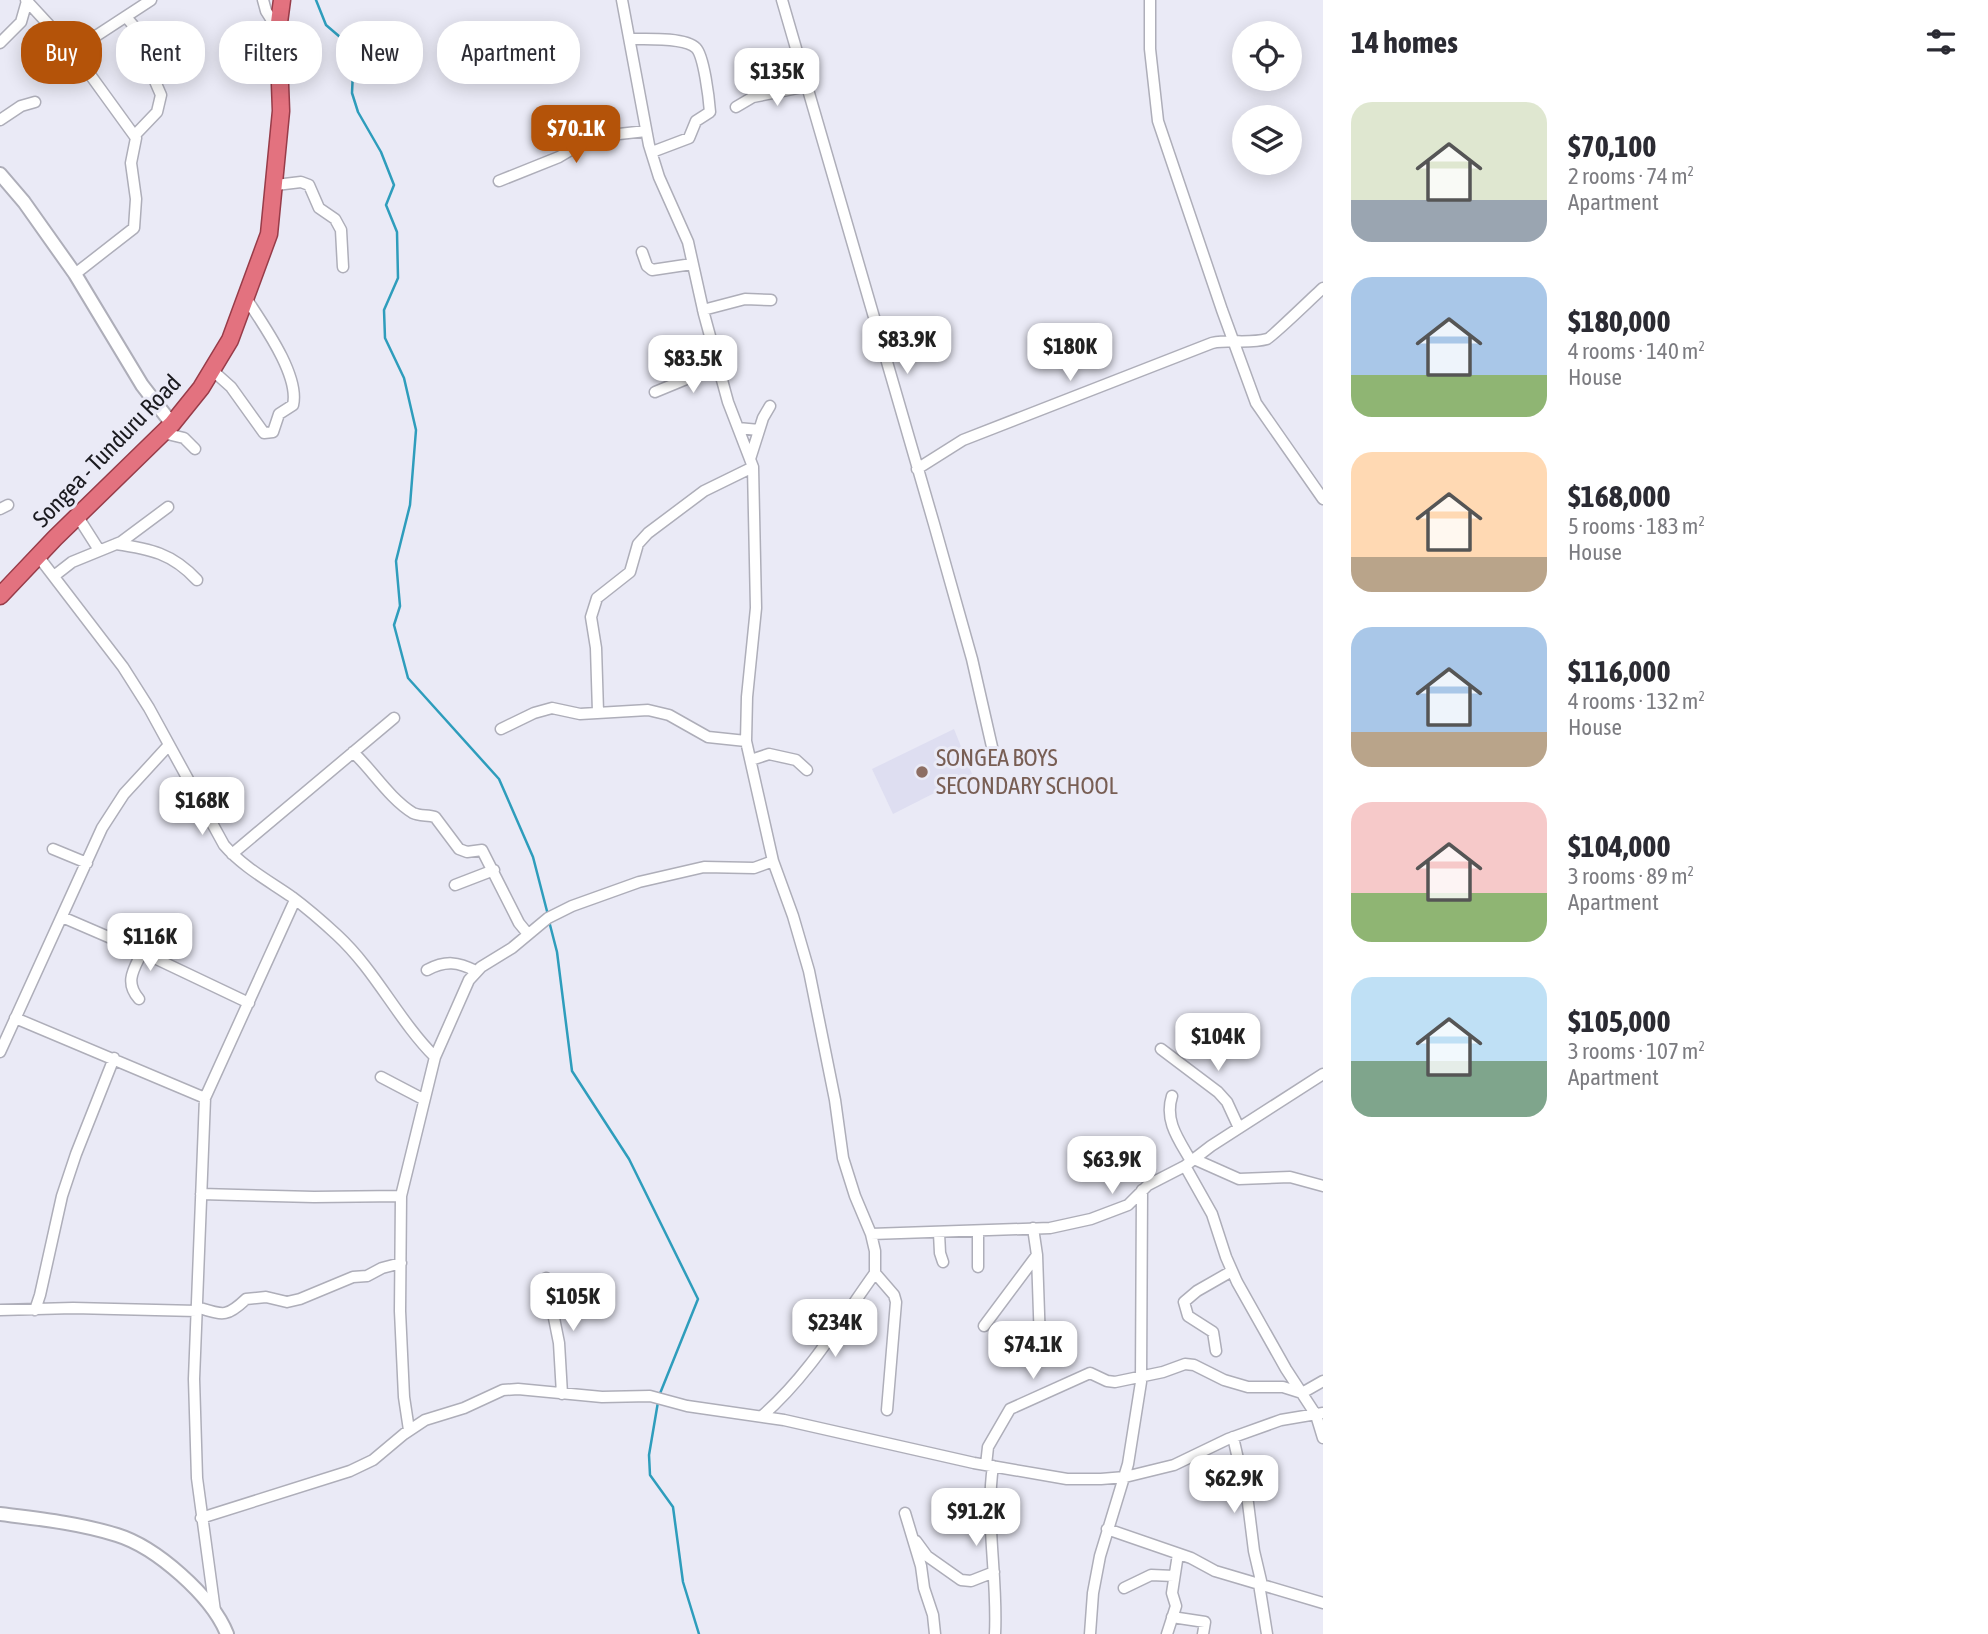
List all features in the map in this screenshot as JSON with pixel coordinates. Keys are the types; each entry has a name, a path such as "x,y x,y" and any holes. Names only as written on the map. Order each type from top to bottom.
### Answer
{"highway":[{"name":"Songea - Tunduru Road","path":"279,21 282,0"},
{"name":"Songea - Tunduru Road","path":"0,596 167,429 201,388 230,340 270,234 281,111 280,84"}],"street":[{"path":"27,0 45,21"},
{"path":"18,27 27,0"},
{"path":"102,33 151,0"},
{"path":"263,0 273,21"},
{"path":"622,0 646,131 659,177 688,242 718,366 751,463"},
{"path":"782,0 972,659 995,761"},
{"path":"1150,0 1150,49 1158,121 1234,342 1256,404 1323,499"},
{"path":"126,18 145,38 149,47 151,72 161,95 157,111 135,135"},
{"path":"0,43 21,25"},
{"path":"631,39 668,40 695,46 699,50 704,73 709,112 696,121 690,138 652,152"},
{"path":"75,274 130,234 134,228 136,199 131,157 136,143 135,135 97,84"},
{"path":"736,107 753,97 808,86"},
{"path":"0,120 21,106 35,102"},
{"path":"499,181 559,158 586,141 601,136 646,131"},
{"path":"1,177 24,202 75,274 169,433 184,438 195,449"},
{"path":"276,186 301,182 309,184 319,208 335,219 341,230 344,267"},
{"path":"642,252 647,266 652,270 692,264"},
{"path":"918,469 963,440 1212,343 1223,340 1234,342 1267,339 1275,335 1283,324 1323,288"},
{"path":"212,370 230,387 264,433 273,432 279,414 293,405 293,386 286,368 246,298"},
{"path":"703,310 745,299 771,300"},
{"path":"655,393 718,366"},
{"path":"762,1416 798,1381 822,1352 875,1273 875,1251 871,1234 843,1158 835,1100 809,971 773,861 746,741 746,705 756,594 751,463 759,430 770,406"},
{"path":"738,428 759,430"},
{"path":"598,712 596,648 591,617 597,598 630,572 638,544 648,533 704,491 751,463"},
{"path":"54,576 72,562 136,532 168,507"},
{"path":"78,517 99,550"},
{"path":"115,544 147,549 174,559 197,580"},
{"path":"38,556 123,667 224,845 339,936 373,974 420,1042 435,1057"},
{"path":"501,729 534,713 552,708 580,714 648,710 669,715 708,737 746,741"},
{"path":"232,854 394,718"},
{"path":"0,1052 102,828 118,803 169,746"},
{"path":"353,752 387,790 413,813 435,817 459,849 467,852 482,850 519,923 528,934"},
{"path":"751,760 769,754 796,760 807,770"},
{"path":"53,849 87,863"},
{"path":"409,1430 404,1397 400,1311 401,1196 435,1057 463,993 476,971 505,953 548,918 572,906 639,882 707,867 754,868 773,861"},
{"path":"455,885 494,870"},
{"path":"215,1611 197,1478 194,1379 205,1098 295,900"},
{"path":"62,918 142,952 248,1003"},
{"path":"139,999 133,993 130,980 142,952"},
{"path":"427,970 438,964 453,962 476,971"},
{"path":"15,1018 205,1098"},
{"path":"1161,1049 1218,1092 1227,1102 1239,1128"},
{"path":"35,1310 62,1196 114,1058"},
{"path":"871,1234 978,1232 1068,1225 1115,1211 1128,1205 1142,1189 1190,1162 1323,1074"},
{"path":"381,1077 423,1099"},
{"path":"1172,1096 1170,1123 1212,1214 1232,1271 1254,1314 1302,1393 1320,1414 1323,1438"},
{"path":"1190,1162 1239,1179 1290,1177 1323,1186"},
{"path":"1090,1634 1093,1593 1107,1529 1125,1476 1141,1375 1142,1189"},
{"path":"201,1194 401,1196"},
{"path":"1033,1228 1037,1255 1040,1343"},
{"path":"978,1232 978,1267"},
{"path":"939,1233 943,1262"},
{"path":"984,1326 1037,1255"},
{"path":"0,1310 197,1309 227,1313 236,1310 246,1299 266,1297 286,1302 300,1299 353,1277 367,1276 382,1268 401,1263"},
{"path":"1216,1351 1213,1332 1188,1316 1184,1302 1197,1290 1232,1271"},
{"path":"875,1273 896,1302 887,1410"},
{"path":"546,1278 559,1343 562,1394"},
{"path":"995,1634 997,1605 988,1447 1010,1409 1084,1374 1092,1373 1112,1382 1163,1372 1185,1364 1194,1365 1224,1380 1248,1387 1283,1387 1302,1393 1323,1381"},
{"path":"201,1518 350,1471 373,1460 409,1430 436,1415 464,1408 503,1390 602,1397 650,1396 665,1401 762,1416 1067,1479 1125,1476 1174,1465 1233,1437 1293,1416 1320,1414"},
{"path":"1233,1437 1248,1503 1267,1634"},
{"path":"905,1513 933,1615 935,1634"},
{"path":"0,1514 79,1524 120,1536 176,1570 201,1593 215,1611 227,1634"},
{"path":"1107,1529 1178,1554 1215,1571 1323,1603"},
{"path":"912,1539 927,1556 961,1580 971,1581 994,1572"},
{"path":"1167,1634 1176,1606 1172,1592 1178,1554"},
{"path":"1124,1588 1151,1575 1174,1576"},
{"path":"1172,1617 1205,1622 1203,1634"}],"shaded area":[{"name":"SONGEA BOYS SECONDARY SCHOOL","path":"954,729 972,774 893,814 872,769"}],"waterway":[{"path":"316,0 326,25 354,49 352,93 358,112 381,152 394,185 386,205 397,232 398,278 384,310 385,338 404,378 416,430 410,505 396,561 400,606 394,625 408,678 499,779 533,857 548,915"},
{"path":"549,921 557,952 572,1071 629,1159 698,1299 659,1396 649,1455 650,1475 673,1507 683,1582 699,1634"}],"place":[{"name":"SONGEA BOYS SECONDARY SCHOOL","path":"922,772"}]}
